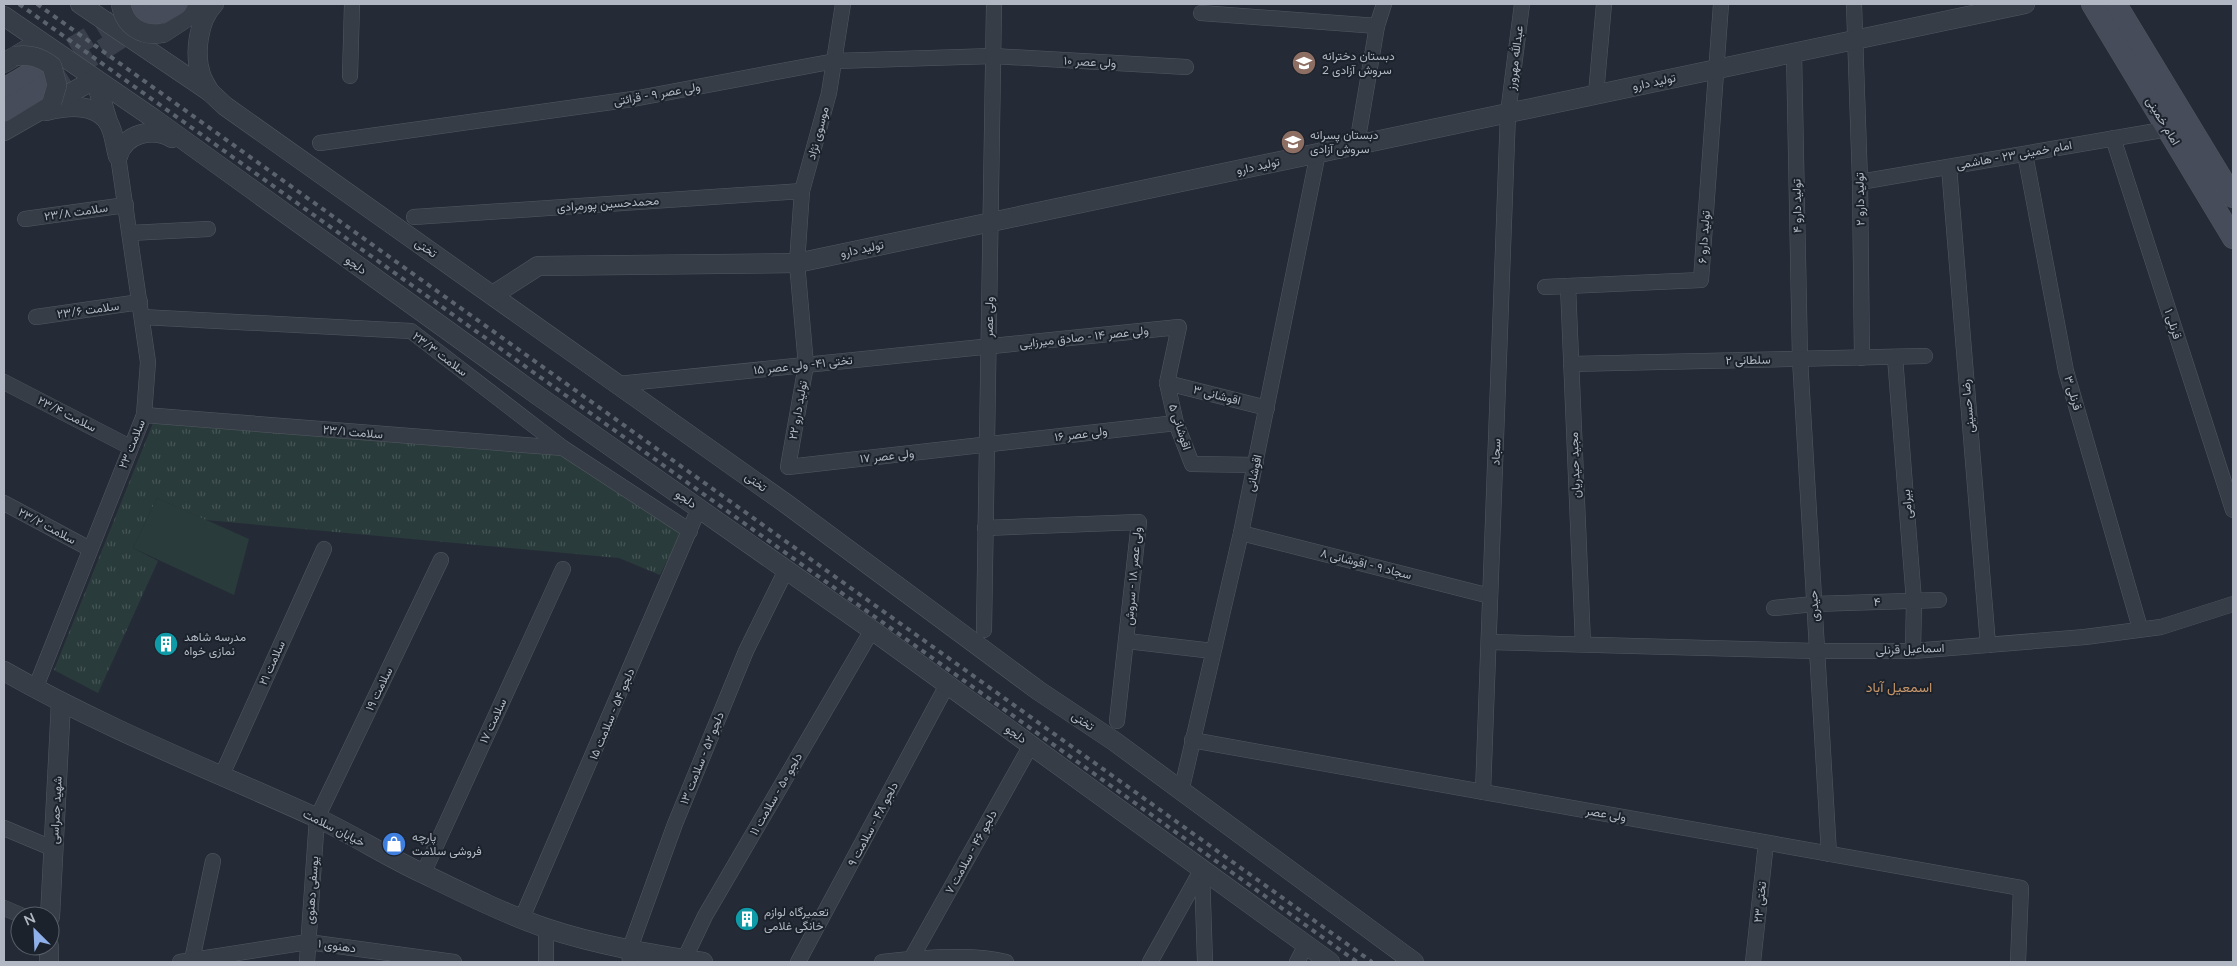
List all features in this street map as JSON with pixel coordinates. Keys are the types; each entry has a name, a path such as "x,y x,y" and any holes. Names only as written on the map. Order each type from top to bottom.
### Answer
{"main road":[{"path":"133,11 177,4"},
{"name":"امام خمینی","path":"2092,4 2233,238"},
{"name":"امام خمینی","path":"2116,4 2233,197"},
{"path":"4,89 44,86"},
{"path":"4,111 44,86"}],"street":[{"path":"133,11 123,14 134,28 152,35 163,33 208,4"},
{"path":"210,92 201,74 198,53 203,21 214,4"},
{"path":"350,76 352,4"},
{"name":"موسوی نژاد","path":"797,263 802,191 836,61 843,4"},
{"name":"ولی عصر","path":"984,630 994,4"},
{"path":"1358,144 1377,26 1384,4"},
{"name":"عبدالله مهرورز","path":"1508,113 1522,4"},
{"path":"1596,94 1604,4"},
{"path":"1716,69 1721,4"},
{"name":"تولید دارو ۲","path":"1854,4 1860,182 1862,358"},
{"name":"تولید دارو","path":"493,296 538,266 797,263 2025,4"},
{"name":"تختی","path":"86,8 210,92 225,106 788,505 1039,691 1114,741 1414,962"},
{"path":"1201,13 1377,26"},
{"name":"دلجو","path":"4,16 191,146 548,403 872,630 1330,962"},
{"path":"10,60 39,42"},
{"name":"تولید دارو ۴","path":"1794,52 1800,359"},
{"path":"10,60 27,55 36,57 52,66 57,85 44,86"},
{"name":"ولی عصر ۹ - قرائتی","path":"320,143 634,99 836,61 993,56"},
{"name":"ولی عصر ۱۰","path":"993,56 1186,67"},
{"name":"تولید دارو ۶","path":"1544,287 1701,280 1716,69"},
{"path":"44,86 95,79 118,156"},
{"path":"26,117 44,86"},
{"path":"4,131 26,117 53,109 82,107 95,111 108,122"},
{"name":"سجاد","path":"1483,792 1508,113"},
{"name":"امام خمینی ۲۳ - هاشمی","path":"1860,182 2168,129"},
{"path":"118,156 120,149 135,136 149,132 158,132 191,146"},
{"name":"قرنلی ۱","path":"2113,138 2233,510"},
{"name":"اقوشانی","path":"1181,792 1256,465 1318,153"},
{"name":"قرنلی ۳","path":"2024,154 2066,371 2140,628"},
{"name":"سلامت ۲۳","path":"35,689 144,415 148,362 118,156"},
{"name":"رضا حسینی","path":"1949,167 1988,645"},
{"name":"محمدحسین پورمرادی","path":"414,217 802,191"},
{"name":"سلامت ۲۳/۸","path":"25,219 126,205"},
{"path":"130,232 208,230"},
{"name":"تولید دارو ۲۲","path":"788,467 806,365 797,263"},
{"name":"مجید حیدریان","path":"1568,286 1583,644"},
{"name":"سلامت ۲۳/۶","path":"36,317 141,310"},
{"name":"سلامت ۲۳/۳","path":"141,310 411,332 563,448 690,530"},
{"name":"ولی عصر ۱۴ - صادق میرزایی","path":"988,346 1179,327"},
{"name":"اقوشانی ۵","path":"1179,327 1167,383 1176,423 1192,464 1256,465"},
{"name":"تختی ۴۱- ولی عصر ۱۵","path":"618,384 988,346"},
{"name":"۲ سلطانی","path":"1571,364 1925,356"},
{"name":"بیرامی","path":"1895,357 1914,601 1913,651"},
{"name":"حیدری","path":"1800,359 1829,854"},
{"name":"سلامت ۲۳/۴","path":"4,382 130,447"},
{"name":"اقوشانی ۳","path":"1167,383 1267,408"},
{"name":"سلامت ۲۳/۱","path":"144,415 563,448"},
{"name":"ولی عصر ۱۶","path":"987,446 1176,423"},
{"name":"ولی عصر ۱۷","path":"788,467 987,446"},
{"name":"سلامت ۲۳/۲","path":"4,503 90,549"},
{"name":"دلجو ۵۴ - سلامت ۱۵","path":"522,918 699,508"},
{"name":"ولی عصر ۱۸ - سروش","path":"985,528 1139,522 1117,721"},
{"name":"سجاد ۹ - اقوشانی ۸","path":"1241,533 1490,596"},
{"name":"سلامت ۲۱","path":"221,777 324,549"},
{"name":"سلامت ۱۹","path":"317,818 440,560"},
{"name":"سلامت ۱۷","path":"423,874 563,569"},
{"name":"دلجو ۵۲ - سلامت ۱۳","path":"630,957 675,824 746,651 786,570"},
{"name":"۴","path":"1774,608 1814,604 1939,600"},
{"name":"اسماعیل قرنلی","path":"1489,642 1913,651 2085,637 2140,628 2161,628 2233,604"},
{"name":"دلجو ۵۰ - سلامت ۱۱","path":"694,961 705,916 872,630"},
{"path":"1127,641 1213,651"},
{"name":"خیابان سلامت","path":"4,672 61,702 221,777 317,818 423,874 522,918 630,957 694,961"},
{"name":"دلجو ۴۸ - سلامت ۹","path":"798,962 947,685"},
{"name":"شهید جمراسی","path":"51,906 61,702"},
{"name":"ولی عصر","path":"1192,740 2021,888 2018,962"},
{"name":"دلجو ۴۶ - سلامت ۷","path":"911,959 1031,745"},
{"name":"یوسفی دهنوی","path":"307,962 317,818"},
{"path":"4,828 54,849"},
{"name":"تختی ۲۳","path":"1754,962 1766,843"},
{"path":"186,961 213,861"},
{"path":"1150,962 1202,869"},
{"path":"1202,869 1205,962"},
{"path":"546,928 546,962"},
{"name":"دهنوی ۱","path":"186,961 308,942 454,962"},
{"path":"1297,962 1306,945"},
{"path":"882,962 911,959 992,959 1006,962"}],"green space":[{"path":"153,423 573,456 681,533 660,575 619,558 206,520 157,498 133,548 158,561 98,693 54,670"},
{"path":"157,498 249,539 234,595 133,548"}],"tunnel":[{"path":"44,65 125,15"},
{"path":"48,84 140,26"}],"railway":[{"path":"19,4 1357,962"},
{"path":"37,4 1372,962"}],"place":[{"name":"دبستان دخترانه سروش آزادی 2","path":"1304,63"},
{"name":"دبستان پسرانه سروش آزادی","path":"1293,142"},
{"name":"مدرسه شاهد نمازی خواه","path":"166,644"},
{"name":"پارچه فروشی سلامت","path":"394,844"},
{"name":"تعمیرگاه لوازم خانگی غلامی","path":"747,919"}],"district":[{"name":"اسمعیل آباد","path":"1899,687"}]}
